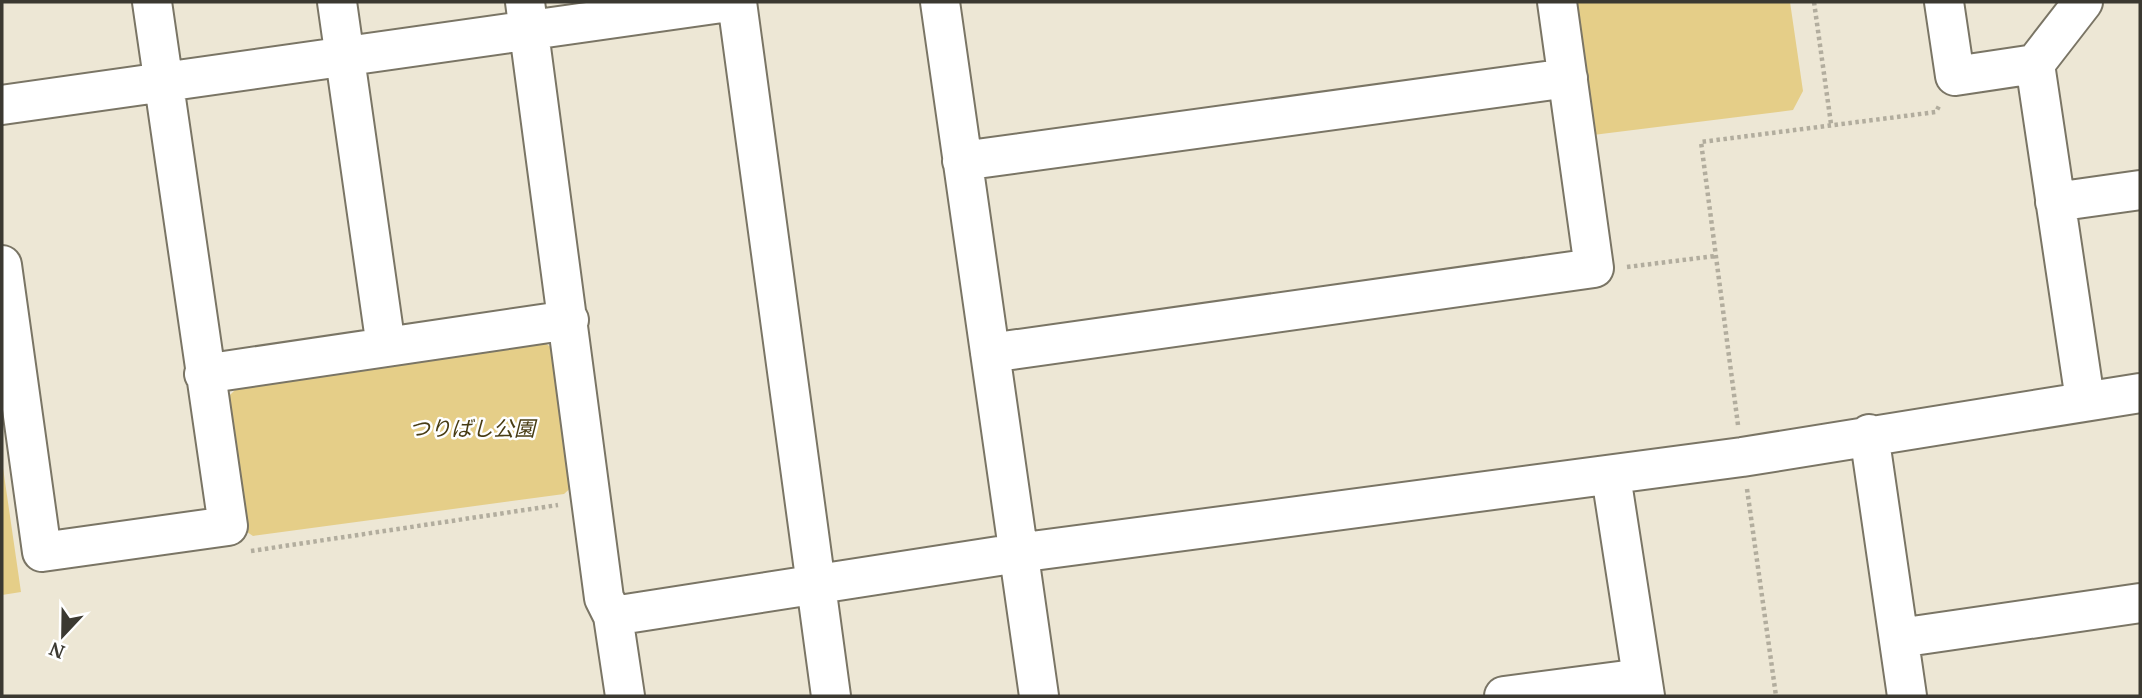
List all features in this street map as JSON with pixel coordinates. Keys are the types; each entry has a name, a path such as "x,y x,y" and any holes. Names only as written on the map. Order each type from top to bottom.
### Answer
{"street":[{"path":"2,265 42,552 228,526 152,2"},
{"path":"337,2 386,347"},
{"path":"2,105 345,55 528,16 729,2"},
{"path":"737,2 831,696"},
{"path":"940,2 1039,696"},
{"path":"990,353 1594,268 1557,2"},
{"path":"1944,2 1955,76 2035,64 2083,2"},
{"path":"528,16 604,598 613,616 625,696"},
{"path":"2035,64 2085,400"},
{"path":"962,161 1568,78"},
{"path":"2055,202 2140,190"},
{"path":"204,374 569,320"},
{"path":"613,616 1018,554 1742,457 1869,434 2140,393"},
{"path":"1869,434 1907,696"},
{"path":"1504,696 1643,687 1611,476"},
{"path":"1899,638 2140,603"}],"path":[{"path":"1814,2 1831,124"},
{"path":"1776,696 1700,142 1936,112 1955,76"},
{"path":"1594,268 1618,268 1715,256"},
{"path":"249,552 593,499"}],"green space":[{"path":"1573,2 1790,2 1803,91 1793,110 1593,135"},
{"name":"つりばし公園","path":"541,340 560,354 576,483 564,494 253,536 241,528 224,401 243,382"},
{"path":"2,461 21,592 2,595"}]}
